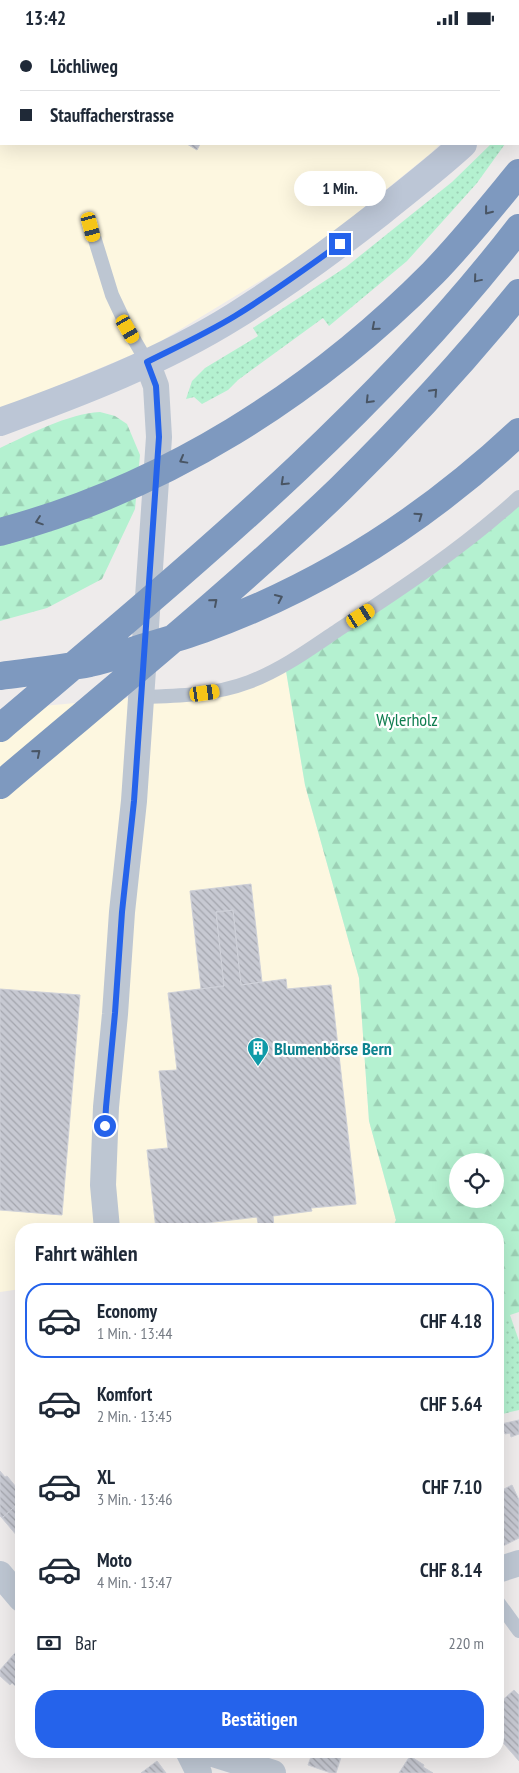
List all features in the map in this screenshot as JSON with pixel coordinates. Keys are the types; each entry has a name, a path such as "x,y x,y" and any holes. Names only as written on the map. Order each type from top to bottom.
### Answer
{"highway":[{"path":"0,532 77,508 122,489 176,464 226,437 272,408 324,371 379,324 433,273 480,221 519,173"},
{"path":"0,728 232,530 320,449 403,364 457,304 519,228"},
{"path":"0,785 209,607 339,489 435,391 519,293"},
{"path":"0,676 92,663 202,630 311,583 359,555 421,514 483,466 519,432"}],"street":[{"path":"0,421 86,389 147,362 235,316 340,244 462,145"},
{"path":"106,1223 103,1185 106,1107 122,912 134,801 159,437 156,386 147,362"},
{"path":"504,1567 519,1563"},
{"path":"0,1574 15,1592"},
{"path":"192,1758 199,1773"},
{"path":"226,1758 273,1773"}],"lane":[{"path":"91,227 112,295 128,329 147,362"},
{"path":"140,697 189,695 220,691 250,682 285,665 391,596 454,552 491,523 519,497"},
{"path":"504,1610 519,1631"}],"shaded area":[{"path":"0,145 439,145 313,249 153,346 0,410"},
{"path":"285,665 305,785 359,978 369,1121 396,1220 395,1223 15,1223 15,1290 0,1292 0,710 140,697 189,695"}],"green space":[{"path":"490,145 504,145 477,183 407,261 329,326 323,318 238,380 228,390 202,404 194,397 186,399 192,381 205,368 258,336 253,328 346,267 452,182"},
{"path":"100,412 115,416 127,424 140,455 135,509 102,579 47,608 0,621 0,448 62,421"},
{"name":"Wylerholz","path":"519,497 519,1312 504,1315 504,1223 395,1223 396,1220 369,1121 359,978 305,785 285,665"},
{"path":"504,1315 510,1315 519,1341 519,1410 504,1414"}],"building":[{"path":"189,145 200,145 197,150"},
{"path":"251,884 262,982 241,985 233,910 216,912 224,986 201,989 190,891"},
{"name":"Blumenbörse Bern","path":"233,910 241,985 286,979 287,989 331,985 356,1204 311,1208 312,1211 273,1216 274,1223 258,1223 257,1217 206,1223 155,1223 147,1150 168,1148 159,1071 177,1070 168,993 224,986 216,912"},
{"path":"0,989 80,995 62,1215 0,1210"},
{"path":"519,1420 519,1434 511,1437 510,1433 505,1434 504,1423"},
{"path":"0,1471 15,1486 15,1506 2,1518 0,1516"},
{"path":"512,1485 519,1500 519,1538 504,1546 504,1489"},
{"path":"15,1506 15,1533 2,1518"},
{"path":"15,1653 15,1686 12,1683 10,1685 0,1676 0,1670"},
{"path":"514,1690 519,1695 519,1761 504,1744 504,1699"},
{"path":"310,1758 341,1758 336,1773 308,1765"},
{"path":"409,1758 413,1758 433,1773 399,1773"},
{"path":"157,1761 166,1773 141,1773"}],"place":[{"name":"Blumenbörse Bern","path":"258,1067"}],"route":[{"path":"105,1126 122,912 134,801 159,437 156,386 147,362 235,316 340,244"}]}
